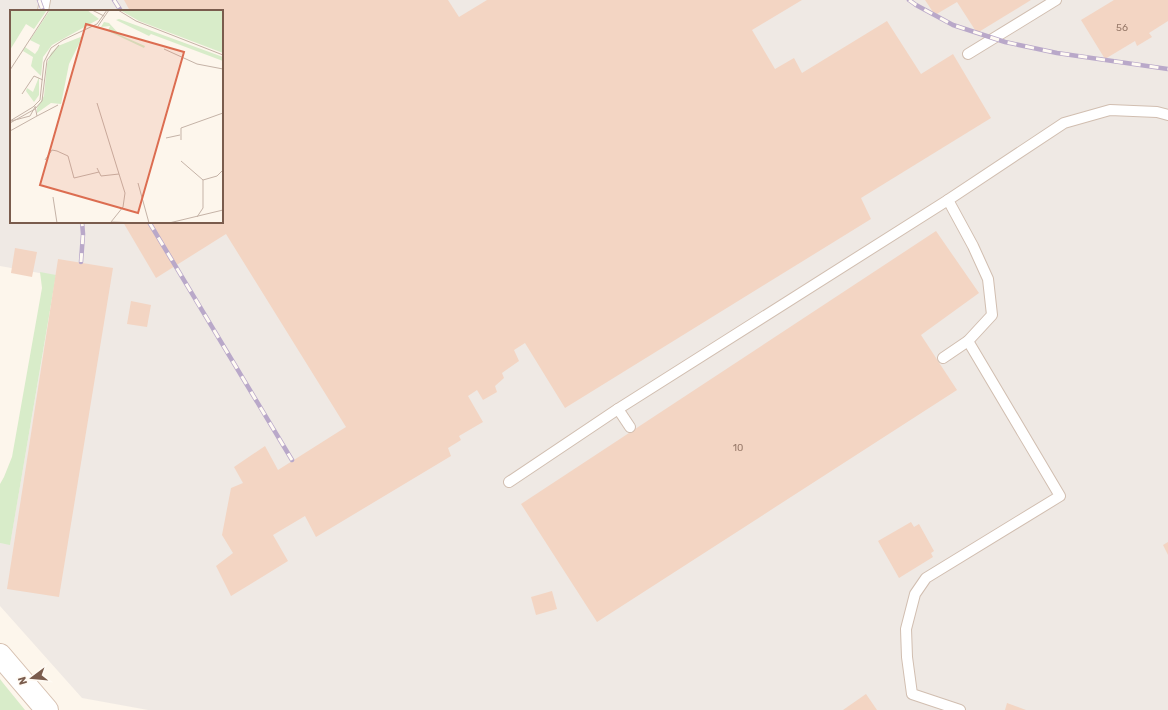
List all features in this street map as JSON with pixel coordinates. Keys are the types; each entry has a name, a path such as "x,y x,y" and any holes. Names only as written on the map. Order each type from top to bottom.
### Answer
{"street":[{"path":"0,655 47,710"}],"lane":[{"path":"43,10 45,0"},
{"path":"968,54 1056,0"},
{"path":"509,482 618,409 948,200 1064,124 1110,110 1157,112 1168,114"},
{"path":"943,358 968,341 992,315 988,279 973,246 948,200"},
{"path":"960,710 912,694 907,658 906,630 914,594 926,578 1060,496 968,341"},
{"path":"618,409 630,427"}],"shaded area":[{"path":"0,0 1168,0 1168,710 148,710 82,698 0,606 0,543 10,544 56,276 0,266"}],"green space":[{"path":"40,272 56,275 10,545 0,543 0,484 12,457 42,288"},
{"path":"0,679 3,683 25,710 0,710"}],"building":[{"path":"124,0 448,0 459,17 487,0 802,0 752,30 775,69 794,58 802,73 887,21 921,74 953,54 991,118 861,198 871,219 565,408 525,343 514,350 519,361 502,373 504,378 495,386 497,392 483,400 477,390 468,396 483,422 459,436 461,440 448,448 451,456 316,537 305,516 273,535 288,561 231,596 216,566 233,553 222,535 231,488 243,483 234,467 265,446 278,470 346,427 226,234 156,278 124,223 223,223 223,10 129,10"},
{"path":"925,0 1031,0 977,33 957,2 935,15"},
{"path":"1114,0 1168,0 1168,21 1149,33 1152,37 1137,46 1135,41 1105,59 1081,20"},
{"path":"936,231 979,293 921,335 957,390 597,622 521,504"},
{"path":"15,248 37,252 32,277 11,273"},
{"path":"58,259 113,268 59,597 7,589"},
{"path":"131,301 151,305 147,327 127,324"},
{"path":"911,522 914,527 919,524 934,551 931,553 933,557 899,578 878,541"},
{"path":"1168,542 1168,555 1163,545"},
{"path":"552,591 557,609 536,615 531,597"},
{"path":"866,694 877,710 843,710"},
{"path":"1007,703 1026,710 1005,710"}],"railway":[{"path":"39,0 43,10"},
{"path":"114,0 120,10"},
{"path":"909,0 953,25 1005,42 1057,53 1168,69"},
{"path":"81,262 83,234 82,223"},
{"path":"150,223 292,460"}]}
